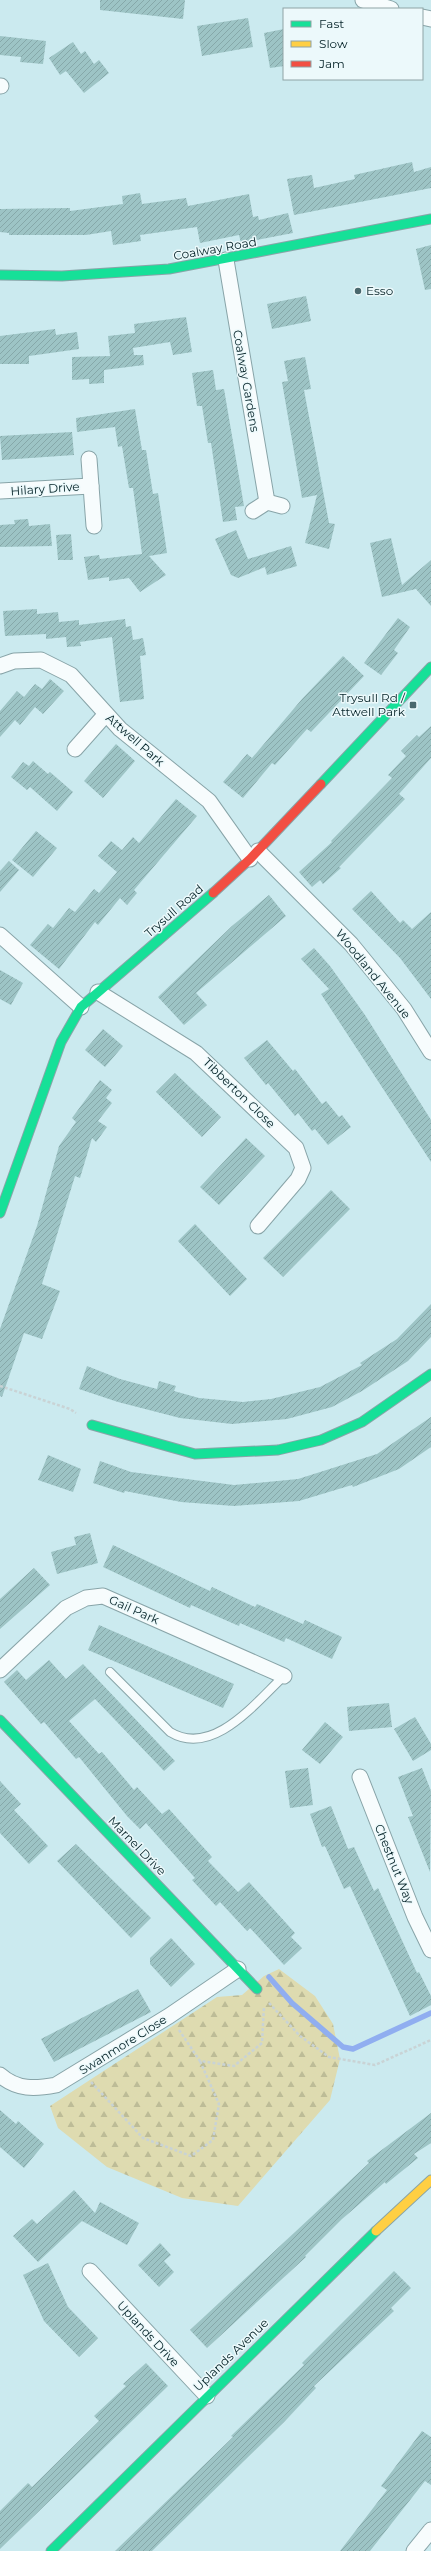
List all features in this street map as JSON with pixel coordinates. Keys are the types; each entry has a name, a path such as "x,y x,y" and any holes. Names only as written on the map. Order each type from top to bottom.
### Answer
{"street":[{"path":"362,0 388,8"},
{"name":"Coalway Road","path":"0,275 62,276 133,273 226,260 431,219"},
{"name":"Coalway Gardens","path":"226,260 267,502"},
{"name":"Hilary Drive","path":"89,459 94,526"},
{"name":"Hilary Drive","path":"0,491 91,486"},
{"path":"254,511 267,502 282,506"},
{"name":"Attwell Park","path":"0,666 14,661 41,660 59,667 71,674 120,729 210,801 254,855"},
{"name":"Trysull Road","path":"0,1213 61,1042 81,1007 180,923 254,855 431,667"},
{"path":"75,748 106,714"},
{"name":"Woodland Avenue","path":"254,855 351,944 404,1010 431,1052"},
{"path":"0,935 81,1007"},
{"name":"Tibberton Close","path":"98,992 196,1053 296,1148 303,1168 298,1179 258,1226"},
{"path":"92,1425 195,1454 278,1450 321,1440 362,1422 431,1374"},
{"name":"Gail Park","path":"0,1670 66,1608 86,1598 103,1596 284,1676"},
{"name":"Marnel Drive","path":"0,1720 257,1989"},
{"name":"Chestnut Way","path":"360,1777 415,1917 431,1950"},
{"name":"Swanmore Close","path":"0,2075 23,2088 39,2088 56,2084 81,2071 169,2016 238,1969"},
{"name":"Uplands Avenue","path":"51,2551 360,2246 431,2180"},
{"name":"Uplands Drive","path":"90,2272 207,2396"},
{"path":"414,2551 431,2530"}],"lane":[{"path":"110,1672 170,1732 182,1739 200,1738 216,1734 234,1723 284,1676"}],"path":[{"path":"0,1386 70,1409 92,1425"},
{"path":"257,1989 300,2036 329,2058 375,2065 431,2040"},
{"path":"200,2061 234,2066 262,2043 264,1997"},
{"path":"81,2071 143,2138 191,2156 213,2140 219,2104 200,2061 169,2016"}],"green space":[{"path":"279,1969 315,1996 333,2024 340,2059 330,2100 238,2206 182,2198 107,2167 58,2128 50,2106 217,1997 242,1995 264,1976"}],"building":[{"path":"100,0 185,0 183,19 100,10"},
{"path":"248,18 253,47 202,56 197,26"},
{"path":"283,29 283,66 270,68 264,33"},
{"path":"0,36 46,41 43,64 20,62 21,57 0,55"},
{"path":"73,42 81,54 85,51 94,64 99,60 109,73 84,93 66,71 60,75 49,58"},
{"path":"412,162 414,172 431,167 431,188 294,215 287,179 312,175 314,188 355,179 354,175"},
{"path":"140,193 142,204 186,198 188,206 249,194 253,217 258,216 259,220 288,213 293,233 241,243 239,235 200,243 197,227 140,235 141,241 113,245 111,231 86,235 9,235 9,233 0,232 0,209 70,208 70,211 123,204 122,196"},
{"path":"431,245 431,289 425,290 416,249"},
{"path":"306,296 311,321 272,329 267,304"},
{"path":"186,317 192,352 173,355 170,342 133,348 134,355 143,355 144,365 104,370 104,383 89,384 89,379 72,380 72,357 110,356 108,336 135,333 134,324"},
{"path":"55,329 56,335 77,332 79,349 29,356 29,364 0,364 0,336"},
{"path":"305,357 311,389 304,390 329,523 335,524 329,549 305,543 317,495 302,498 282,382 288,381 284,361"},
{"path":"213,370 216,390 224,389 244,506 235,507 237,520 223,522 211,443 208,443 202,406 197,406 192,373"},
{"path":"135,409 142,450 146,450 153,494 158,493 167,553 149,556 166,575 140,592 129,578 109,581 109,577 88,580 84,557 99,555 100,559 142,554 133,488 129,488 122,446 118,447 115,427 77,432 76,418"},
{"path":"72,432 74,455 2,460 0,436"},
{"path":"28,519 29,526 50,524 52,546 0,547 0,525 15,524 14,520"},
{"path":"236,530 248,559 291,546 297,566 267,575 265,567 238,578 231,575 215,539"},
{"path":"71,534 73,560 58,560 56,535"},
{"path":"391,538 402,585 431,560 431,606 416,589 382,597 370,543"},
{"path":"37,609 37,614 58,612 59,622 79,620 79,625 125,619 126,627 131,626 133,640 143,638 146,655 140,656 144,699 120,702 112,637 80,642 81,646 67,647 66,637 46,639 46,634 5,636 3,611"},
{"path":"398,618 410,627 394,650 398,653 381,675 364,663"},
{"path":"343,656 364,676 311,732 307,729 275,765 272,763 243,798 223,782 247,754 252,758 302,699"},
{"path":"50,679 64,691 43,714 35,707 20,725 15,720 0,737 0,711 17,691 24,697 35,684 42,689"},
{"path":"431,726 431,758 399,794 405,799 339,867 341,868 323,884 320,880 312,887 299,872 332,842 331,841 392,778 388,775 406,756 401,751 417,735 419,737"},
{"path":"116,744 135,761 103,798 84,781"},
{"path":"33,761 48,774 50,772 73,792 57,811 30,787 27,790 11,777 23,762 29,766"},
{"path":"176,799 197,816 134,890 137,893 127,905 120,898 98,925 95,922 59,969 30,945 48,924 53,928 69,908 75,912 94,889 99,893 117,872 98,856 111,841 122,850 133,837 139,843"},
{"path":"36,831 57,848 33,877 12,860"},
{"path":"9,861 19,870 0,892 0,871"},
{"path":"371,891 400,923 403,920 412,929 431,912 431,999 400,958 352,909"},
{"path":"269,895 286,916 196,993 207,1005 184,1025 158,997 232,926"},
{"path":"314,948 330,966 365,1015 431,1120 431,1162 321,994 329,989 301,959"},
{"path":"0,970 23,983 11,1005 0,999"},
{"path":"103,1029 123,1046 105,1067 85,1050"},
{"path":"267,1040 293,1071 295,1069 322,1104 326,1101 339,1117 342,1115 351,1127 328,1145 315,1129 312,1131 298,1113 295,1116 268,1083 266,1085 244,1058"},
{"path":"175,1073 221,1117 202,1137 156,1092"},
{"path":"100,1080 112,1090 106,1098 112,1103 98,1121 107,1127 96,1142 92,1138 80,1178 75,1176 42,1284 60,1291 42,1339 24,1333 2,1397 0,1396 0,1329 37,1226 59,1146 76,1122 72,1118"},
{"path":"246,1138 265,1156 219,1205 200,1187"},
{"path":"331,1190 350,1209 283,1277 263,1258"},
{"path":"195,1224 247,1279 230,1296 178,1241"},
{"path":"431,1304 431,1337 408,1361 362,1391 332,1407 287,1419 232,1424 180,1418 118,1402 79,1389 87,1366 120,1379 157,1389 159,1381 176,1386 174,1391 199,1398 243,1402 271,1399 320,1387 362,1365 360,1363 397,1339"},
{"path":"431,1417 431,1447 399,1469 353,1487 352,1485 299,1501 234,1506 181,1502 125,1491 124,1493 93,1483 100,1461 131,1472 234,1485 298,1479 377,1454"},
{"path":"48,1455 81,1469 73,1492 38,1480"},
{"path":"90,1533 98,1563 57,1574 51,1552 76,1545 74,1537"},
{"path":"113,1545 210,1591 212,1587 255,1607 257,1604 303,1624 305,1620 342,1637 332,1659 286,1638 284,1642 240,1623 239,1626 191,1605 190,1608 103,1567"},
{"path":"34,1568 50,1585 0,1629 0,1599"},
{"path":"99,1625 234,1684 223,1708 88,1650"},
{"path":"49,1660 66,1679 83,1664 175,1761 164,1771 95,1699 69,1721 99,1754 102,1752 134,1790 137,1787 162,1814 169,1809 212,1857 208,1861 238,1892 249,1882 295,1933 291,1937 302,1948 284,1965 250,1928 247,1931 220,1902 216,1906 192,1880 195,1878 146,1823 140,1829 127,1816 79,1757 76,1759 44,1722 41,1724 4,1682 17,1670 26,1680"},
{"path":"389,1703 392,1727 349,1731 347,1707"},
{"path":"415,1717 431,1744 431,1750 413,1761 394,1729"},
{"path":"325,1722 343,1737 320,1764 302,1750"},
{"path":"308,1768 313,1805 290,1808 285,1771"},
{"path":"422,1768 431,1791 430,1872 408,1817 413,1816 398,1777"},
{"path":"0,1781 21,1804 14,1810 48,1846 29,1864 0,1833"},
{"path":"331,1806 348,1849 354,1847 374,1891 378,1888 417,1973 419,1972 431,1996 431,2005 410,2016 350,1886 344,1889 325,1846 322,1847 310,1814"},
{"path":"76,1844 151,1918 131,1938 57,1861"},
{"path":"171,1938 195,1964 171,1987 150,1964 150,1958"},
{"path":"138,1989 151,2012 54,2062 41,2039"},
{"path":"0,2110 16,2124 18,2121 44,2144 24,2168 0,2147"},
{"path":"431,2113 431,2143 414,2154 418,2158 386,2184 385,2182 342,2219 305,2256 306,2257 207,2348 190,2330 369,2163 367,2161"},
{"path":"74,2190 95,2213 100,2202 139,2223 127,2245 82,2221 38,2262 13,2236 32,2219 37,2224"},
{"path":"160,2243 171,2255 164,2261 174,2272 159,2287 138,2265"},
{"path":"48,2263 68,2307 98,2338 79,2357 44,2321 23,2275"},
{"path":"394,2271 411,2288 391,2308 394,2311 314,2386 316,2388 284,2422 152,2551 115,2551 233,2437 231,2436 304,2365 302,2363"},
{"path":"146,2363 168,2386 0,2549 0,2511 28,2483 32,2487 99,2421 94,2416 126,2386 123,2384"},
{"path":"422,2431 431,2437 431,2485 425,2481 370,2551 340,2551 387,2490 381,2486"}],"waterway":[{"path":"269,1977 292,2003 343,2047 353,2049 431,2013"}],"traffic: fast":[{"path":"0,275 62,276 169,269 431,219"},
{"path":"321,784 431,667"},
{"path":"0,1213 61,1042 81,1007 213,893"},
{"path":"92,1425 195,1454 278,1450 321,1440 362,1422 431,1374"},
{"path":"0,1720 257,1989"},
{"path":"51,2551 376,2231"}],"traffic: slow":[{"path":"376,2231 431,2180"}],"traffic: jam":[{"path":"213,893 250,859 321,784"}],"place":[{"name":"Esso","path":"358,291"},
{"name":"Trysull Rd / Attwell Park","path":"413,705"}]}
